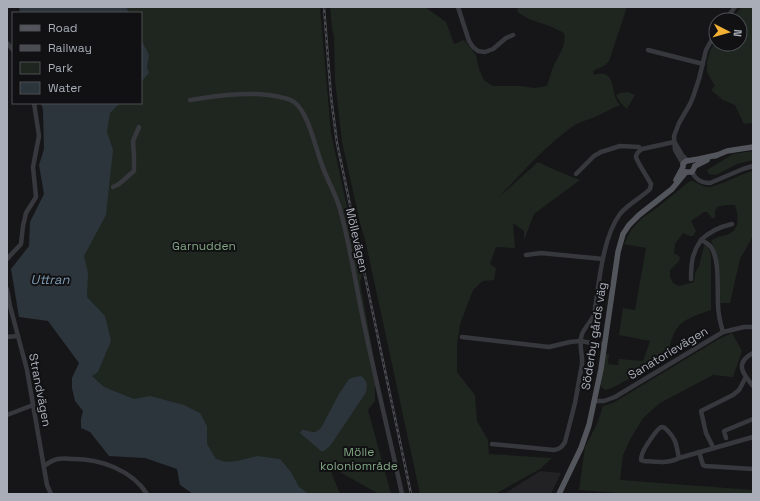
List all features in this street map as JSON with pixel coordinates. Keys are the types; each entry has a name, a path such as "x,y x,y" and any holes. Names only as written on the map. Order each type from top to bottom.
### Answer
{"main road":[{"path":"689,166 699,159 727,151 753,147"},
{"name":"Söderby gårds väg","path":"559,494 581,448 589,425 604,345 618,252 623,234 633,220 666,194 679,176 689,166"}],"street":[{"path":"458,7 469,41 478,51 485,52 493,49 506,38 513,35"},
{"path":"728,7 732,12 735,7"},
{"path":"708,46 693,97 675,131 674,142 689,166 705,183 716,181 743,168 753,166"},
{"path":"648,50 702,64"},
{"name":"Möllevägen","path":"190,100 222,95 252,94 276,96 298,105 304,114 323,170 341,212 372,363 402,494"},
{"path":"7,259 21,244 22,226 26,213 36,197 33,167 38,136 34,104"},
{"path":"113,187 119,184 134,171 133,141 138,127"},
{"path":"576,174 600,152 620,146 638,147 640,149 674,142"},
{"path":"492,444 558,450 565,442 575,403 582,364 580,341 582,333 591,321 594,314 606,245 618,218 627,207 650,189 651,184 636,157 640,149"},
{"path":"691,279 692,257 701,240 714,229 732,224"},
{"path":"706,235 715,256 718,284 719,320 723,332"},
{"path":"701,240 712,248"},
{"path":"526,255 541,253 603,259"},
{"name":"Strandvägen","path":"7,289 27,370 44,466 51,494"},
{"name":"Sanatorievägen","path":"594,401 604,401 615,397 723,332 744,327 753,327"},
{"path":"7,338 18,336"},
{"path":"462,337 548,347 580,341 604,345"},
{"path":"753,353 746,358 742,364 743,373 753,386"},
{"path":"712,445 706,433 701,411 733,395 739,390 746,377"},
{"path":"7,415 33,405"},
{"path":"726,438 724,432 753,419"},
{"path":"679,458 675,438 665,428 660,427 652,436 643,452 641,460 664,462 673,461 753,437"},
{"path":"699,452 703,465 705,466 753,469"},
{"path":"44,466 58,459 93,460 124,472 138,483 147,494"}],"shaded area":[{"path":"540,471 561,473 551,494 504,494"}],"green space":[{"name":"Garnudden","path":"73,7 320,7 331,133 362,276 360,282 375,365 375,401 368,410 391,494 379,494 334,469 329,462 326,462 340,494 309,494 303,490 296,494 214,494 86,398 73,104 142,104 142,12 73,12"},
{"path":"330,7 425,7 446,22 454,44 464,40 476,55 479,69 484,80 493,86 520,86 534,88 547,86 553,67 563,46 565,37 564,33 529,19 517,12 518,7 627,7 609,61 593,71 594,75 607,75 612,83 615,95 620,105 572,127 534,160 499,197 538,162 580,180 534,214 524,240 524,231 513,223 515,248 496,247 490,264 496,268 494,280 483,281 473,290 460,324 457,345 457,372 475,395 477,421 488,440 489,454 552,458 540,469 495,494 420,494 365,239 342,142 335,80 334,37"},
{"path":"742,7 753,7 753,123 744,124 735,105 723,100 711,90 715,86 707,72 707,62 710,52 748,52 748,12 738,12"},
{"path":"628,92 635,95 627,109 616,95"},
{"path":"753,151 753,160 737,164 716,175 709,174 707,170 733,154"},
{"path":"753,171 753,236 740,259 730,303 719,303 719,269 717,257 711,241 729,234 737,225 738,217 735,205 725,205 717,207 715,217 713,219 707,212 704,212 691,221 696,231 693,236 683,233 675,244 674,253 680,257 679,261 670,270 670,277 673,283 679,286 694,282 695,273 699,266 704,246 708,246 711,255 711,310 690,318 680,325 673,337 667,358 616,386 606,390 601,387 600,382 605,354 609,354 608,364 618,365 619,359 643,361 650,341 619,335 623,308 635,310 646,248 624,244 631,230 641,219 690,181 705,187 711,187"},
{"path":"732,333 742,351 733,377 713,375 660,403 643,418 623,455 620,480 753,490 753,494 634,494 579,490 585,447 597,424 603,406 613,403 719,339"}],"water":[{"path":"19,7 126,7 128,12 20,12"},
{"path":"142,41 149,55 147,67 149,73 142,81"},
{"name":"Uttran","path":"41,104 119,104 110,113 107,132 113,150 106,215 84,256 88,273 87,297 105,316 111,341 98,372 92,376 104,387 134,399 150,396 184,405 200,413 207,426 207,444 216,459 226,462 257,456 280,459 291,472 299,487 309,494 193,494 180,485 177,469 145,458 109,456 90,432 81,428 83,411 75,401 72,388 72,378 79,363 48,321 19,317 11,269 29,246 30,222 44,194 39,165 44,149 43,110"},
{"path":"361,376 367,384 365,394 330,446 324,451 321,451 300,433 302,430 316,432 321,428 339,394 349,379"}],"railway":[{"path":"324,7 331,97 337,143 411,494"}],"park label":[{"name":"Mölle koloniområde","path":"359,459"}]}
